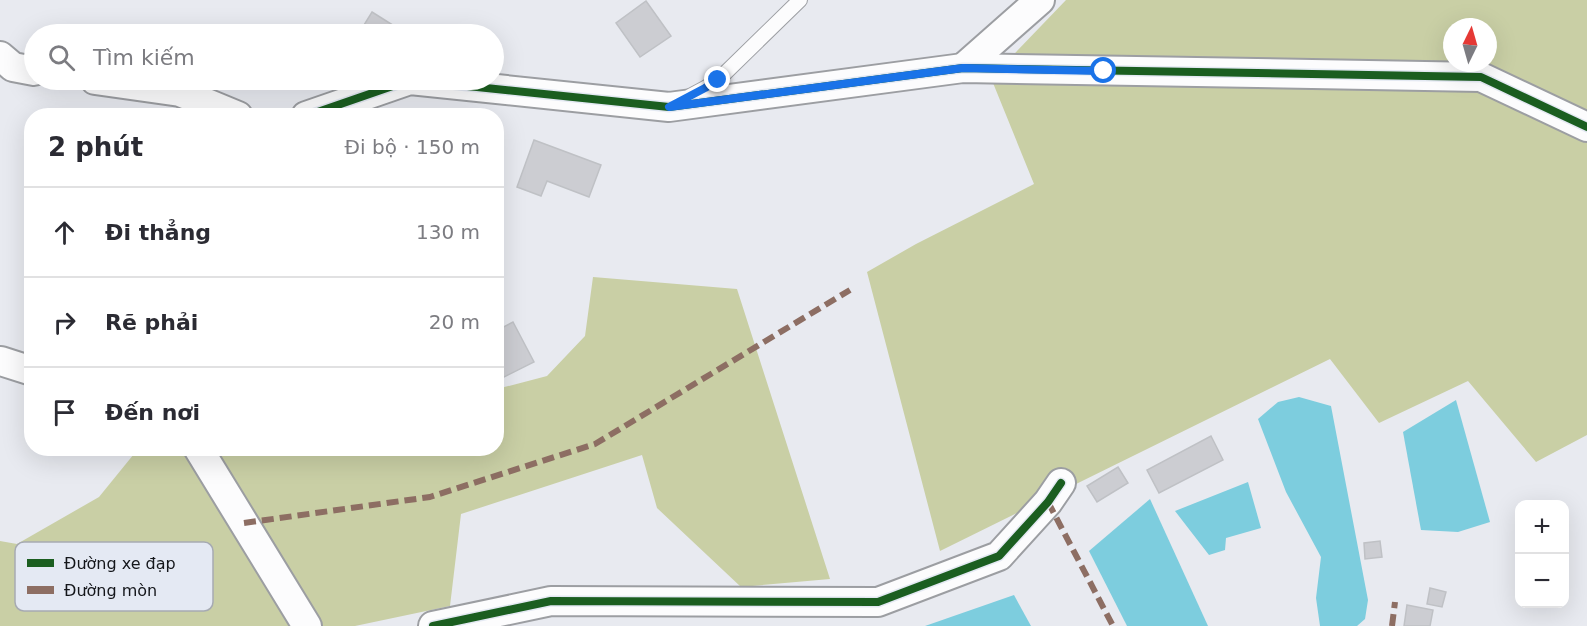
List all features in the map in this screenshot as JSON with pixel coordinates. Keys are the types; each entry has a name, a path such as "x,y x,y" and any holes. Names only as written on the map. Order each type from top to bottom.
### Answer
{"street":[{"path":"963,68 1040,0"},
{"path":"0,56 13,67 24,69"},
{"path":"504,90 669,107 963,68 1481,77 1587,127"},
{"path":"166,90 180,92 219,108"},
{"path":"329,108 381,90"},
{"path":"1,361 24,368"},
{"path":"203,456 307,626"},
{"path":"433,626 551,601 878,602 999,556 1048,502 1061,483"}],"lane":[{"path":"669,107 718,80 800,0"}],"green space":[{"path":"1066,0 1587,0 1587,435 1536,462 1468,381 1379,423 1330,359 940,551 867,272 916,244 1034,184 991,78"},
{"path":"593,277 737,289 830,579 741,587 657,508 642,455 461,514 450,606 355,626 0,626 0,541 15,544 15,611 213,611 213,542 20,542 99,497 132,456 504,456 504,387 547,376 585,336"}],"water":[{"path":"1299,397 1331,406 1368,600 1365,619 1357,626 1320,626 1316,598 1321,557 1286,492 1258,419 1278,402"},
{"path":"1456,400 1490,522 1458,532 1421,530 1403,432"},
{"path":"1248,482 1261,528 1226,538 1225,550 1209,555 1175,511"},
{"path":"1150,499 1208,626 1127,626 1089,551"},
{"path":"1014,595 1031,626 925,626"}],"building":[{"path":"646,1 671,36 640,57 616,23"},
{"path":"372,12 391,24 365,24"},
{"path":"534,140 601,165 589,197 547,181 541,196 517,187"},
{"path":"513,322 534,362 504,377 504,327"},
{"path":"1211,436 1223,460 1159,493 1147,470"},
{"path":"1118,467 1128,483 1097,502 1087,486"},
{"path":"1380,541 1382,557 1365,559 1364,543"},
{"path":"1430,588 1446,592 1442,607 1427,604"},
{"path":"1407,605 1433,610 1430,626 1404,626"}],"marked path":[{"path":"244,523 430,497 595,444 850,290"},
{"path":"1048,502 1113,626"},
{"path":"1392,626 1395,602"}],"cycle path":[{"path":"504,90 669,107 963,68 1481,77 1587,127"},
{"path":"329,108 381,90"},
{"path":"433,626 551,601 878,602 999,556 1048,502 1061,483"}],"route":[{"path":"718,80 669,107 963,68 1104,71"}]}
